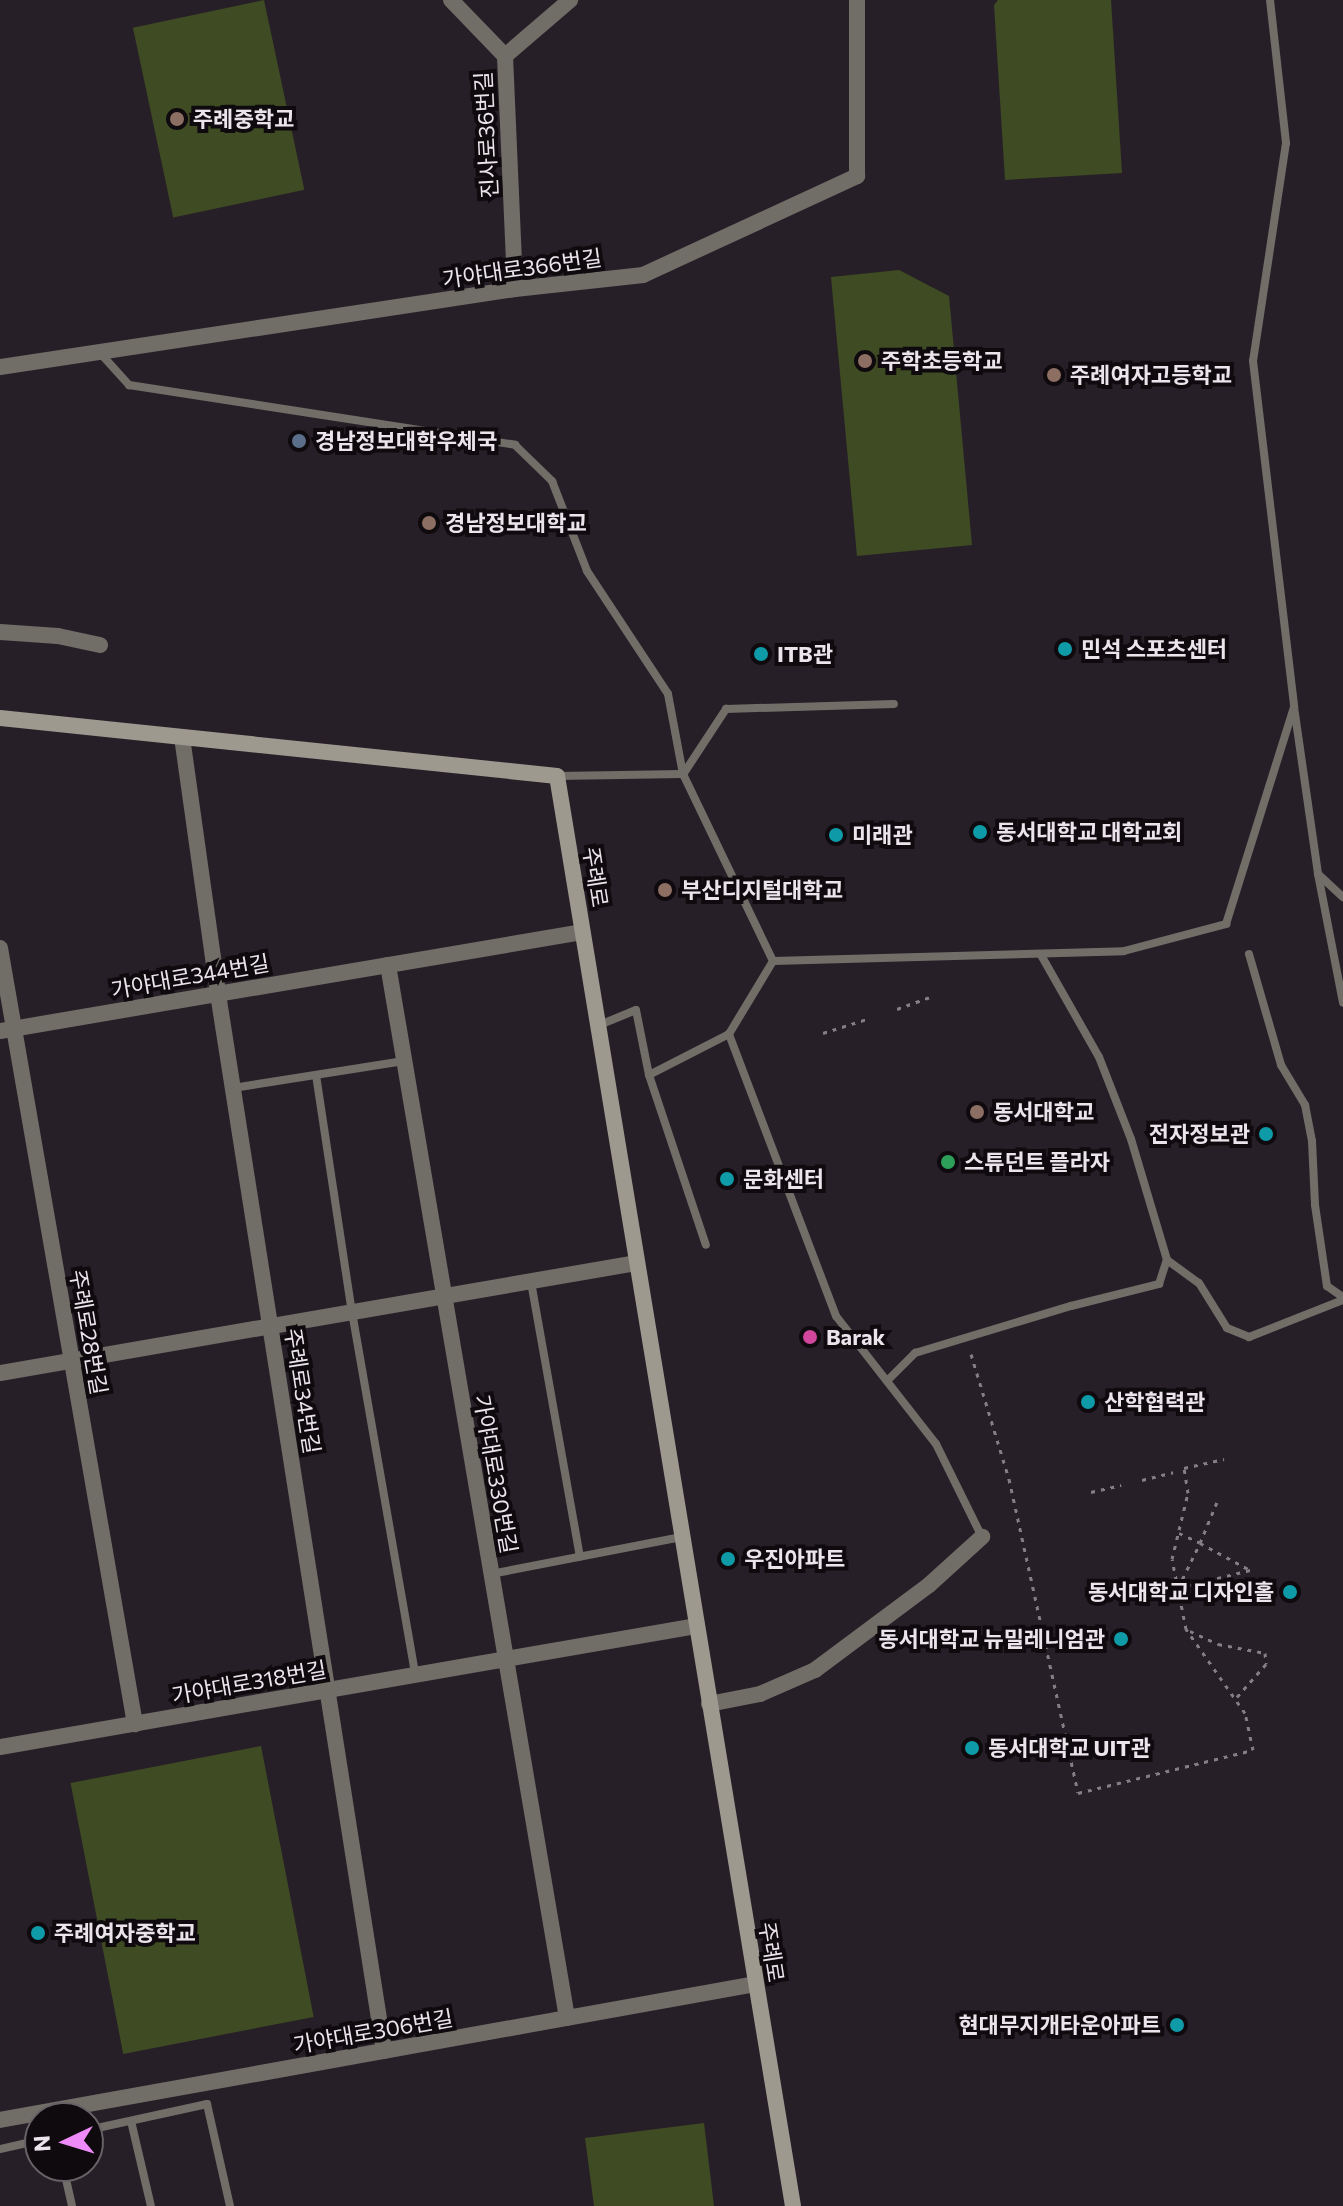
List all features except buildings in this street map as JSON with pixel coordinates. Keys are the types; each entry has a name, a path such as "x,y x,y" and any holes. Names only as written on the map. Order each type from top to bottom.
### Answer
{"street":[{"name":"진사로36번길","path":"451,0 505,56 515,289"},
{"path":"505,56 570,0"},
{"name":"가야대로366번길","path":"0,367 515,289 643,275 857,176 857,0"},
{"path":"0,632 58,636 100,645"},
{"path":"0,718 557,776"},
{"name":"주례로34번길","path":"182,737 218,994 384,2051"},
{"name":"주례로","path":"557,776 793,2206"},
{"name":"가야대로344번길","path":"7,1030 582,932"},
{"name":"주례로28번길","path":"0,948 7,1030 72,1361 135,1724"},
{"path":"388,965 444,1296"},
{"path":"0,1373 636,1263"},
{"name":"가야대로330번길","path":"444,1296 505,1659"},
{"path":"709,1704 760,1694 815,1670 929,1585 982,1537"},
{"name":"가야대로318번길","path":"0,1747 696,1626"},
{"path":"505,1659 567,2018"},
{"name":"가야대로306번길","path":"0,2120 755,1984"}],"lane":[{"path":"1270,0 1286,143 1253,361 1294,707 1318,874 1343,1003"},
{"path":"101,354 129,385 515,445 552,481 587,571 668,694 683,774 773,961"},
{"path":"683,774 726,709 894,704"},
{"path":"773,961 1124,951 1226,924 1294,707"},
{"path":"557,776 683,774"},
{"path":"1318,874 1343,897"},
{"path":"1167,1260 1199,1283 1227,1328 1249,1337 1343,1299 1327,1286 1305,1105 1281,1065 1249,954"},
{"path":"887,1381 915,1353 1071,1306 1159,1284 1167,1260 1131,1139 1099,1057 1041,955"},
{"path":"649,1075 729,1034 773,961"},
{"path":"597,1026 636,1010 649,1075 706,1245"},
{"path":"729,1034 836,1316 936,1444 982,1537"},
{"path":"233,1088 404,1061"},
{"path":"316,1075 352,1312 415,1675"},
{"path":"531,1281 580,1557"},
{"path":"491,1574 681,1537"},
{"path":"104,2127 207,2104 230,2206"},
{"path":"131,2121 151,2206"},
{"path":"0,2149 24,2144"},
{"path":"67,2182 72,2206"}],"path":[{"path":"897,1009 933,996"},
{"path":"823,1033 870,1018"},
{"path":"971,1354 1009,1479 1078,1793 1253,1750 1245,1713 1186,1629 1172,1559 1188,1493 1184,1468 1224,1459"},
{"path":"1142,1480 1173,1472"},
{"path":"1091,1492 1121,1485"},
{"path":"1178,1588 1217,1502"},
{"path":"1178,1588 1250,1570 1179,1533"},
{"path":"1186,1629 1218,1644 1265,1653 1266,1664 1235,1699"}],"green space":[{"path":"264,0 304,190 173,218 133,28"},
{"path":"998,0 1111,0 1122,173 1005,180 994,5"},
{"path":"899,270 949,296 972,545 857,556 831,277"},
{"path":"261,1746 314,2017 123,2054 71,1783"},
{"path":"704,2123 714,2206 594,2206 585,2138"}],"place":[{"name":"주례중학교","path":"177,119"},
{"name":"주학초등학교","path":"865,361"},
{"name":"주례여자고등학교","path":"1054,375"},
{"name":"경남정보대학우체국","path":"299,441"},
{"name":"경남정보대학교","path":"429,523"},
{"name":"민석 스포츠센터","path":"1065,649"},
{"name":"ITB관","path":"761,654"},
{"name":"동서대학교 대학교회","path":"980,832"},
{"name":"미래관","path":"836,835"},
{"name":"부산디지털대학교","path":"665,890"},
{"name":"동서대학교","path":"977,1112"},
{"name":"전자정보관","path":"1266,1134"},
{"name":"스튜던트 플라자","path":"948,1162"},
{"name":"문화센터","path":"727,1179"},
{"name":"Barak","path":"810,1337"},
{"name":"산학협력관","path":"1088,1402"},
{"name":"우진아파트","path":"728,1559"},
{"name":"동서대학교 디자인홀","path":"1290,1592"},
{"name":"동서대학교 뉴밀레니엄관","path":"1121,1639"},
{"name":"동서대학교 UIT관","path":"972,1748"},
{"name":"주례여자중학교","path":"38,1933"},
{"name":"현대무지개타운아파트","path":"1177,2025"}]}
